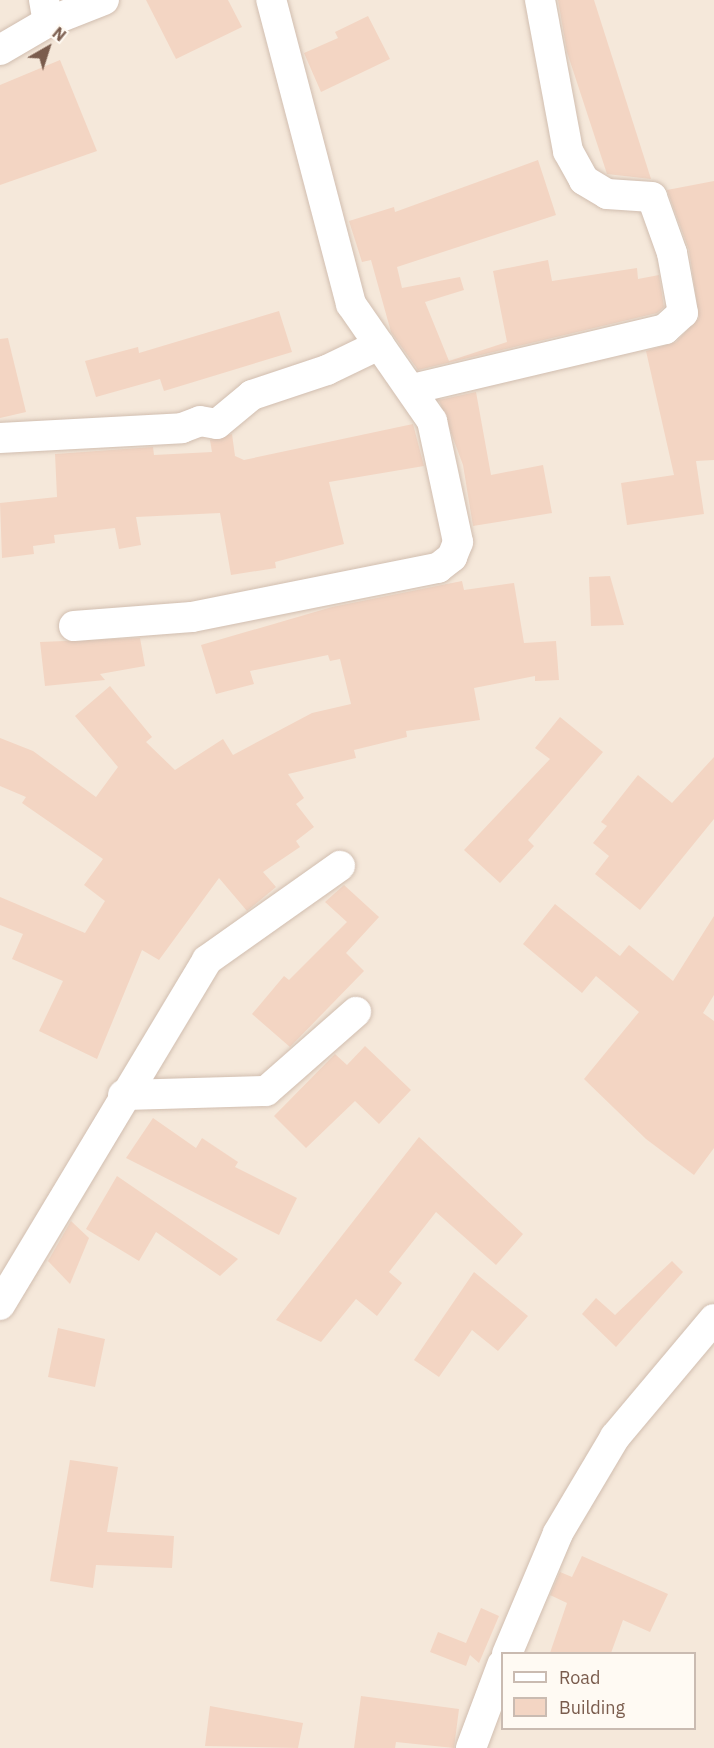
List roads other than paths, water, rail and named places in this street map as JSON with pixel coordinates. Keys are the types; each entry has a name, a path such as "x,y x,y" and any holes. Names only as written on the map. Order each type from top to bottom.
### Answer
{"street":[{"path":"0,50 46,11 104,0"},
{"path":"74,626 192,617 438,568 452,557 458,542 432,421 351,304 271,0"},
{"path":"412,389 666,329 683,313 672,253 652,197 607,194 584,180 568,151 540,0"},
{"path":"0,438 182,428 200,421 217,424 252,395 327,370 379,345"},
{"path":"0,1305 123,1095 207,960 340,866"},
{"path":"123,1095 266,1091 356,1011"},
{"path":"507,1652 558,1533 615,1437 714,1319"},
{"path":"471,1748 501,1668"}]}
